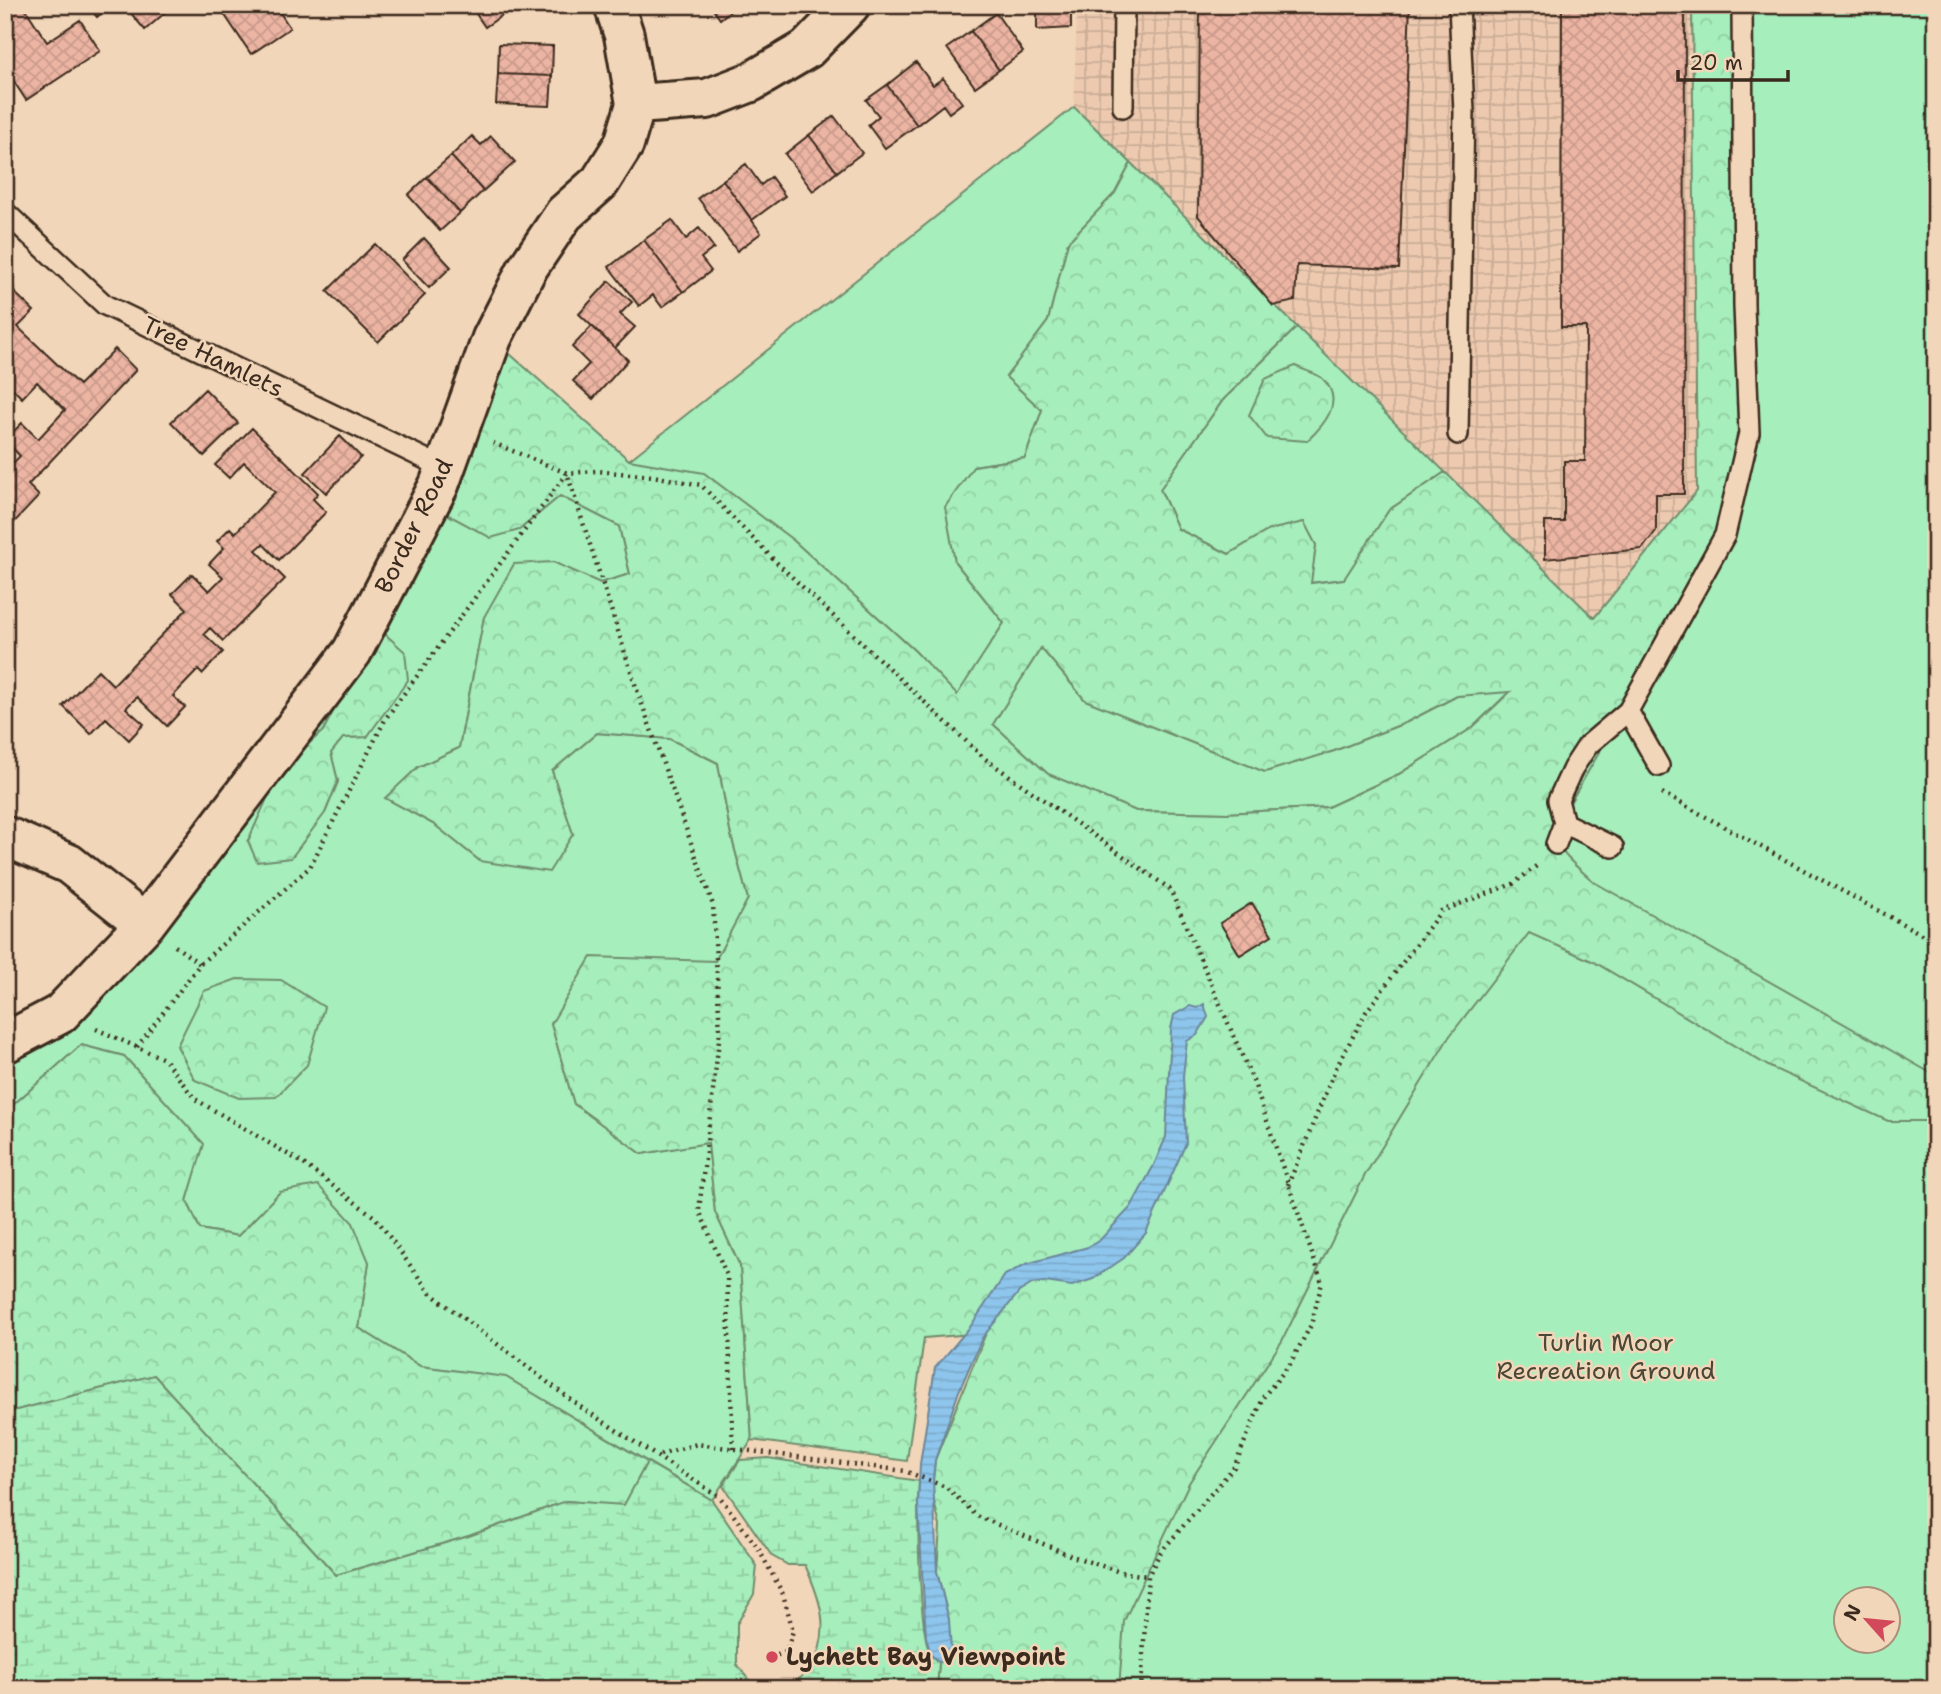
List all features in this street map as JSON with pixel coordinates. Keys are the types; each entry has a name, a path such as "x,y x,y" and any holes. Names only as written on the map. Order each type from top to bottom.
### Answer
{"street":[{"name":"Border Road","path":"5,1043 60,1014 145,924 352,652 444,468 492,338 527,269 564,214 600,182 624,144 636,104 624,35 614,5"},
{"path":"636,104 707,99 751,82 807,49 849,5"},
{"path":"5,836 69,864 145,924"}],"lane":[{"path":"1123,107 1124,5"},
{"path":"1458,434 1464,112 1459,5"},
{"path":"1556,844 1564,822 1558,800 1573,768 1588,745 1628,711 1725,535 1749,433 1744,306 1742,5"},
{"name":"Tree Hamlets","path":"5,212 105,305 444,468"},
{"path":"1628,711 1659,766"},
{"path":"1564,822 1613,847"}],"path":[{"path":"459,429 567,473 597,471 653,476 701,485 776,562 984,758 1170,889 1254,1083 1322,1283 1311,1325 1290,1364 1264,1396 1234,1467 1160,1553 1148,1576 1141,1689"},
{"path":"137,1047 200,964 310,867 386,718 567,473"},
{"path":"567,473 636,687 713,905 720,1031 699,1210 727,1276 733,1450"},
{"path":"1660,792 1936,942"},
{"path":"1287,1186 1335,1070 1366,1012 1441,911 1513,884 1547,857 1556,844"},
{"path":"60,1014 164,1059 195,1100 301,1161 376,1217 430,1293 579,1406 720,1497 758,1548 783,1594 793,1631 786,1652 772,1657"},
{"path":"659,1456 698,1444 905,1471 946,1487 977,1516 1072,1556 1120,1572 1148,1576"}],"shaded area":[{"path":"1077,5 1692,5 1697,491 1593,619 1074,107"}],"green space":[{"path":"1692,5 1742,5 1749,433 1725,535 1552,834 1565,854 1594,882 1936,1076 1936,1121 1888,1121 1770,1067 1594,962 1529,933 1449,1037 1365,1175 1282,1341 1189,1483 1124,1621 1119,1689 937,1689 939,1662 948,1660 949,1620 937,1572 940,1526 932,1493 935,1460 986,1333 924,1338 907,1461 752,1440 740,1266 715,1212 708,1143 642,1154 574,1104 551,1024 591,957 715,961 748,899 730,831 718,763 670,739 597,733 552,771 573,834 549,872 480,861 435,825 385,798 418,767 459,748 484,617 514,564 553,562 600,583 630,574 619,526 560,496 519,530 491,538 428,504 492,338 629,460 704,473 793,540 915,651 957,695 1004,623 955,562 945,507 974,466 1025,458 1042,410 1006,377 1048,321 1068,242 1115,193 1131,163 1297,327 1223,400 1160,489 1178,529 1229,554 1269,530 1304,522 1316,545 1311,583 1344,579 1389,510 1445,472 1594,618 1697,491","holes":["1041,648 1085,700 1265,772 1334,751 1407,722 1457,696 1510,692 1472,728 1399,774 1328,807 1227,813 1136,811 1048,774 993,724"]},
{"name":"Turlin Moor Recreation Ground","path":"1742,5 1936,5 1936,1689 1060,1689 1104,1523 1725,535"},
{"path":"1074,107 1131,163 1115,193 1068,242 1048,321 1006,377 1042,410 1025,458 974,466 955,562 1004,623 957,696 915,651 793,540 629,460"},
{"path":"1297,327 1445,472 1389,510 1345,579 1310,583 1316,545 1269,530 1229,554 1178,529 1160,489 1223,400"},
{"path":"1295,366 1319,376 1329,387 1332,395 1330,412 1320,428 1307,441 1267,438 1249,415 1265,379"},
{"path":"560,496 619,526 630,574 600,583 553,562 484,617 459,748 418,767 386,798 435,825 480,861 573,834 552,771 597,733 670,739 718,763 730,831 748,899 715,962 657,961 551,1024 574,1104 642,1154 708,1142 715,1212 740,1265 752,1440 712,1500 507,1378 420,1366 359,1328 369,1262 280,1192 238,1236 200,1229 187,1201 203,1144 124,1056 81,1045 5,1112 5,1043 200,849 428,504 519,530","holes":["386,634 381,715 367,737 343,738 331,753 338,782 325,813 248,840 290,761 323,731 361,659"]},
{"path":"385,634 405,652 408,680 367,737 343,738 331,753 338,781 325,813 291,858 257,862 248,841 273,785 290,761 323,731 361,659"},
{"path":"1041,648 1085,700 1265,772 1334,751 1407,722 1457,696 1510,691 1472,728 1399,774 1328,807 1227,813 1136,811 1048,774 993,724"},
{"path":"237,979 281,980 324,1007 307,1065 276,1097 239,1098 195,1080 177,1046 204,991"},
{"path":"81,1045 124,1056 204,1144 187,1201 200,1229 238,1236 280,1192 318,1185 353,1223 369,1262 359,1328 420,1366 506,1377 647,1462 625,1506 566,1501 469,1536 336,1575 154,1375 5,1413 5,1112"},
{"path":"154,1375 336,1575 469,1536 566,1501 624,1505 647,1462 712,1500 757,1566 754,1594 737,1624 737,1665 756,1687 787,1688 804,1675 818,1653 823,1627 819,1602 805,1565 788,1565 772,1556 723,1486 740,1460 768,1458 919,1481 921,1599 927,1643 931,1655 939,1662 937,1689 5,1689 5,1413"}],"water":[{"path":"1204,1004 1208,1017 1197,1035 1187,1041 1183,1076 1186,1143 1146,1233 1124,1258 1093,1279 1072,1286 1045,1282 1032,1284 1019,1292 982,1338 959,1391 935,1460 933,1478 937,1572 949,1620 951,1651 949,1660 939,1662 931,1655 926,1637 918,1504 920,1464 935,1368 970,1327 1005,1275 1026,1264 1088,1247 1099,1241 1131,1207 1166,1137 1174,1015 1190,1006 1197,1008"}],"building":[{"path":"5,5 23,5 47,42 80,20 100,51 26,100 5,68"},
{"path":"87,5 111,5 97,17"},
{"path":"124,5 174,5 145,30"},
{"path":"218,5 275,5 290,28 251,54"},
{"path":"470,5 517,5 485,27"},
{"path":"710,5 738,5 720,19"},
{"path":"1037,5 1071,5 1071,28 1037,30"},
{"path":"1200,5 1410,5 1399,269 1297,265 1295,301 1273,306 1198,216"},
{"path":"1562,5 1685,5 1684,494 1656,494 1656,531 1642,549 1545,559 1545,522 1564,522 1564,461 1585,461 1586,327 1561,327"},
{"path":"996,13 1023,52 999,70 971,31"},
{"path":"971,31 999,70 975,87 947,48"},
{"path":"499,44 553,46 552,76 498,74"},
{"path":"916,62 933,85 943,78 962,103 949,113 943,105 917,125 887,85"},
{"path":"498,74 552,76 550,106 496,104"},
{"path":"887,85 917,125 885,148 868,125 879,116 866,100"},
{"path":"834,116 862,153 837,172 809,135"},
{"path":"809,135 837,172 813,191 785,154"},
{"path":"472,136 481,145 491,136 515,162 483,191 451,156"},
{"path":"451,156 483,191 460,213 427,177"},
{"path":"746,164 761,185 771,177 785,196 752,220 723,180"},
{"path":"427,177 460,213 440,231 408,195"},
{"path":"723,180 761,233 737,251 698,198"},
{"path":"672,220 686,239 699,228 714,248 701,258 711,271 683,292 644,240"},
{"path":"424,238 451,267 429,288 402,260"},
{"path":"644,240 683,292 662,307 653,295 639,306 609,267"},
{"path":"375,244 425,295 378,342 327,291"},
{"path":"609,281 632,302 620,314 635,327 615,348 579,314"},
{"path":"11,289 34,311 18,327 79,385 115,349 136,370 28,485 39,496 5,532 5,461 11,465 20,456 5,440 22,423 38,439 65,410 37,382 22,398 5,381 5,294"},
{"path":"592,326 628,360 593,399 573,381 589,364 572,347"},
{"path":"205,389 238,423 204,456 171,422"},
{"path":"252,428 318,493 313,499 326,512 279,560 263,544 256,550 285,579 223,641 210,628 204,634 223,652 202,674 198,670 173,696 185,707 167,726 137,697 126,708 144,724 129,740 106,718 91,734 63,706 98,670 113,685 187,609 172,594 192,574 209,591 223,577 209,564 224,548 217,541 230,528 235,533 275,492 244,462 229,478 215,465"},
{"path":"340,436 361,457 326,493 305,473"},
{"path":"5,867 12,870 5,882"},
{"path":"1252,903 1272,935 1240,955 1220,923"}],"place":[{"name":"Lychett Bay Viewpoint","path":"772,1657"}]}
